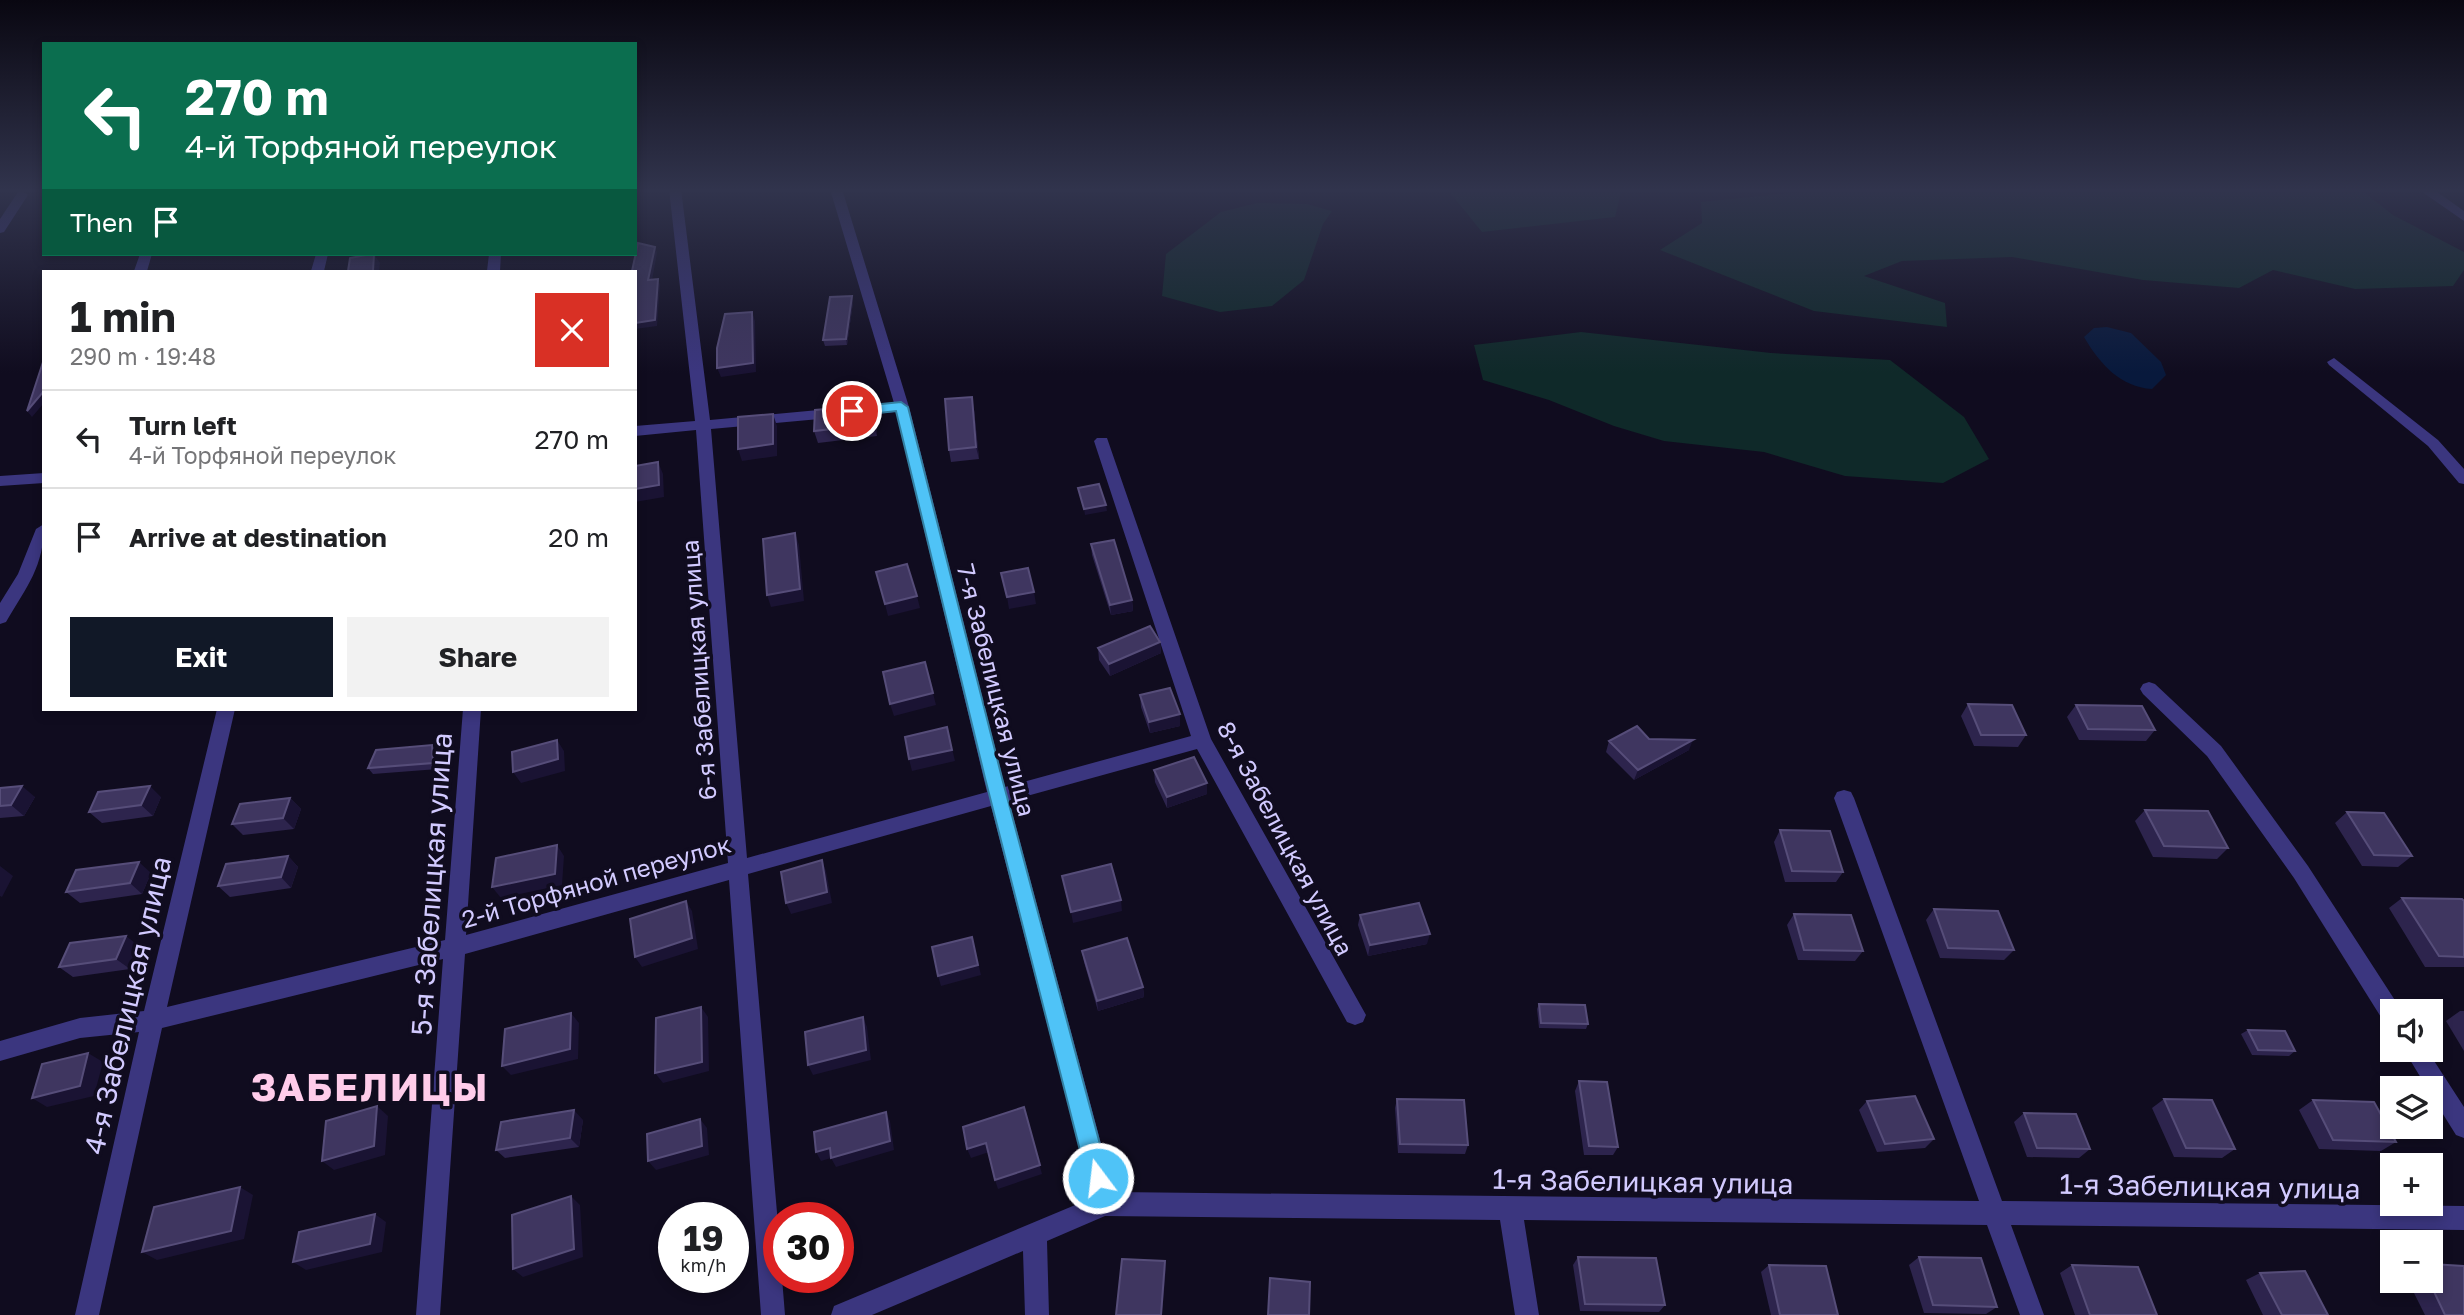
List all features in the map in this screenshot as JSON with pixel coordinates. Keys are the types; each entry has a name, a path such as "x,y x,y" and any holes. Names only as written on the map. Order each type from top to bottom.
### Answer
{"street":[{"name":"6-я Забелицкая улица","path":"682,250 703,425 773,1315"},
{"name":"7-я Забелицкая улица","path":"854,250 901,407 998,797 1105,1204"},
{"path":"2333,362 2433,443 2464,479"},
{"path":"637,431 901,407"},
{"name":"8-я Забелицкая улица","path":"1102,441 1202,740 1355,1016"},
{"path":"0,481 42,478"},
{"path":"0,618 26,574 42,535"},
{"path":"2149,689 2214,751 2301,872 2382,999"},
{"name":"4-я Забелицкая улица","path":"87,1315 226,711"},
{"name":"5-я Забелицкая улица","path":"429,1315 472,711"},
{"name":"2-й Торфяной переулок","path":"0,1051 80,1028 154,1020 456,947 1202,740"},
{"path":"1844,798 2032,1315"},
{"path":"2422,1062 2464,1127"},
{"name":"1-я Забелицкая улица","path":"843,1315 1105,1204 2464,1218"},
{"path":"1510,1209 1527,1315"},
{"path":"1035,1233 1037,1315"}],"green space":[{"path":"1171,250 1314,250 1304,280 1272,306 1220,312 1162,296 1166,254"},
{"path":"1661,250 2464,252 2464,270 2453,286 2355,289 2273,270 2239,288 2143,280 2012,257 1902,261 1864,276 1945,303 1947,327 1814,311"},
{"path":"1581,332 1771,353 1890,360 1964,417 1989,459 1943,483 1845,476 1764,452 1664,441 1614,426 1549,400 1483,380 1474,345"}],"water":[{"path":"2107,327 2131,333 2161,362 2166,375 2152,389 2121,379 2097,356 2084,337 2094,328"}],"building":[{"path":"637,250 654,250 648,280 658,279 655,320 637,323 637,270 632,270"},
{"path":"374,256 373,270 348,270 350,258"},
{"path":"852,296 846,339 823,340 830,297"},
{"path":"752,312 753,363 717,368 717,348 725,314"},
{"path":"42,365 42,393 27,411"},
{"path":"972,397 976,447 949,450 945,399"},
{"path":"873,405 873,424 814,431 815,410"},
{"path":"773,414 773,444 738,449 738,417"},
{"path":"658,462 659,485 637,489 637,466"},
{"path":"1099,484 1106,505 1084,509 1078,488"},
{"path":"795,533 800,589 767,595 763,539"},
{"path":"1114,540 1132,600 1110,605 1091,544"},
{"path":"907,564 917,596 885,604 876,572"},
{"path":"1028,568 1034,592 1007,597 1001,573"},
{"path":"1150,626 1160,642 1109,664 1098,648"},
{"path":"925,662 933,693 890,704 883,672"},
{"path":"1170,688 1180,714 1149,722 1140,695"},
{"path":"1968,704 2012,705 2026,735 1981,735"},
{"path":"2076,705 2142,706 2155,730 2088,729"},
{"path":"1637,726 1649,739 1693,740 1638,770 1609,741"},
{"path":"947,727 952,750 909,759 905,737"},
{"path":"557,740 558,759 513,772 512,752"},
{"path":"432,745 433,763 368,768 376,750"},
{"path":"1194,757 1207,783 1167,797 1154,770"},
{"path":"22,786 11,805 0,806 0,788"},
{"path":"150,786 141,805 89,812 98,792"},
{"path":"290,798 283,818 232,824 240,804"},
{"path":"2145,810 2208,811 2228,848 2164,846"},
{"path":"2347,812 2384,813 2412,856 2374,855"},
{"path":"1780,830 1830,831 1843,872 1792,871"},
{"path":"557,845 555,874 492,887 496,858"},
{"path":"288,856 281,877 218,886 226,864"},
{"path":"822,860 827,892 786,903 781,872"},
{"path":"139,862 130,883 66,892 76,870"},
{"path":"1111,864 1121,900 1071,912 1062,876"},
{"path":"2402,898 2462,899 2464,957 2439,956"},
{"path":"686,901 692,938 635,957 630,919"},
{"path":"1419,903 1430,934 1370,945 1360,915"},
{"path":"1934,909 1998,911 2014,950 1948,948"},
{"path":"1794,914 1851,915 1863,951 1804,950"},
{"path":"126,936 116,959 59,967 70,943"},
{"path":"972,937 978,965 938,976 932,947"},
{"path":"1127,938 1143,987 1097,1001 1082,951"},
{"path":"1539,1004 1585,1005 1588,1024 1541,1023"},
{"path":"701,1007 702,1062 655,1073 656,1018"},
{"path":"571,1013 570,1049 502,1066 505,1029"},
{"path":"863,1017 866,1050 808,1065 805,1032"},
{"path":"2248,1030 2285,1031 2295,1051 2258,1050"},
{"path":"88,1053 80,1086 32,1098 42,1064"},
{"path":"1579,1081 1607,1082 1618,1147 1589,1146"},
{"path":"1915,1096 1934,1139 1885,1144 1867,1101"},
{"path":"1397,1099 1464,1100 1468,1145 1400,1144"},
{"path":"2164,1099 2212,1100 2235,1149 2186,1148"},
{"path":"2313,1100 2374,1102 2380,1113 2380,1139 2394,1139 2396,1142 2333,1140"},
{"path":"377,1106 374,1146 322,1161 326,1121"},
{"path":"1024,1107 1040,1165 995,1180 986,1143 967,1149 963,1127"},
{"path":"574,1110 570,1138 496,1150 501,1122"},
{"path":"886,1112 890,1141 831,1158 830,1148 816,1152 814,1132"},
{"path":"2024,1113 2076,1114 2090,1149 2037,1148"},
{"path":"700,1119 702,1146 648,1161 647,1134"},
{"path":"240,1187 231,1231 142,1252 154,1207"},
{"path":"571,1196 574,1249 513,1269 512,1215"},
{"path":"375,1214 370,1244 293,1262 299,1232"},
{"path":"1578,1257 1656,1258 1665,1305 1585,1304"},
{"path":"1919,1257 1981,1258 1997,1307 1933,1305"},
{"path":"1122,1259 1165,1261 1161,1315 1116,1315"},
{"path":"1769,1265 1826,1266 1838,1315 1780,1315"},
{"path":"2072,1265 2138,1267 2157,1315 2090,1315"},
{"path":"2443,1265 2464,1266 2464,1315 2445,1315 2435,1293 2443,1293"},
{"path":"2305,1271 2328,1315 2282,1315 2260,1273"},
{"path":"1270,1278 1310,1282 1309,1315 1268,1315"}],"district":[{"name":"ЗАБЕЛИЦЫ","path":"370,1086"}],"route":[{"path":"852,411 901,407 993,778 1098,1178"}]}
